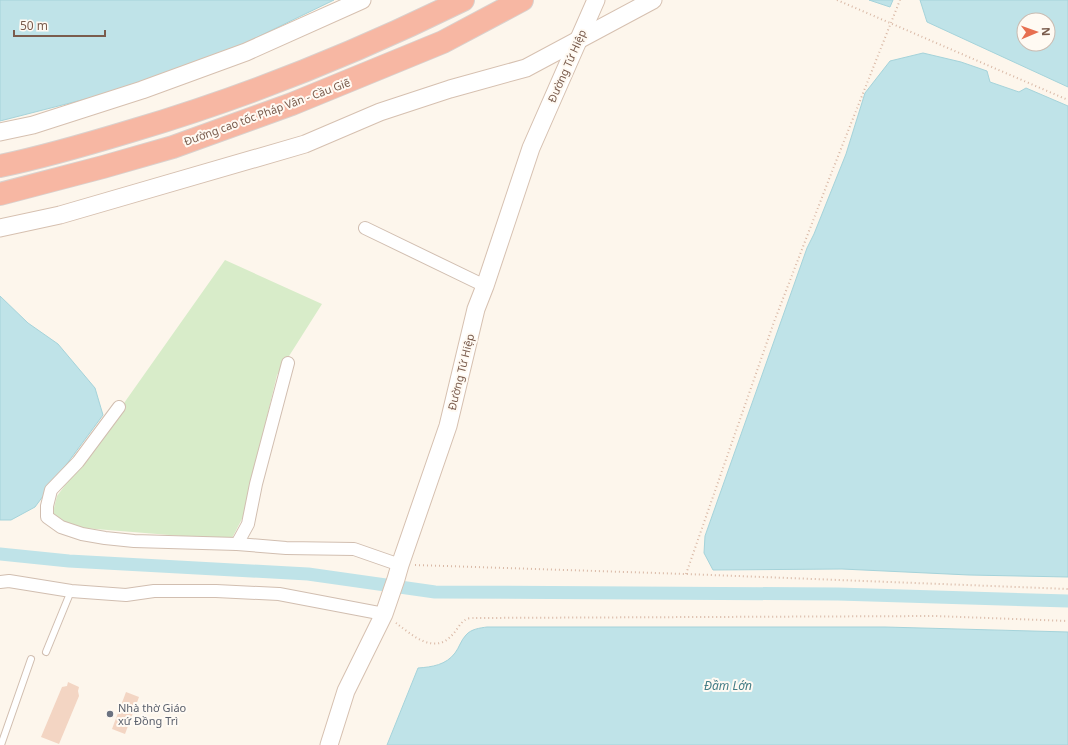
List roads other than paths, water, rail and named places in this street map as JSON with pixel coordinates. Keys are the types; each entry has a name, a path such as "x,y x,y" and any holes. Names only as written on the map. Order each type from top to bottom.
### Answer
{"highway":[{"path":"0,166 98,141 164,122 242,95 327,62 419,22 463,0"},
{"name":"Đường cao tốc Pháp Vân - Cầu Giẽ","path":"0,194 103,168 173,146 292,104 443,42 522,0"}],"street":[{"path":"0,132 33,125 142,90 246,52 362,0"},
{"name":"Đường Tứ Hiệp","path":"329,745 346,691 385,610 448,426 476,309 531,148 596,0"},
{"path":"0,228 60,215 305,144 380,112 450,89 526,68 653,0"},
{"path":"365,228 485,286"},
{"path":"237,544 248,524 256,484 288,363"},
{"path":"120,406 78,462 51,490 47,506 47,517 61,527 82,534 134,541 237,544 286,548 354,549 398,572"},
{"path":"0,582 9,581 71,591 126,594 154,591 216,591 279,594 385,610"}],"lane":[{"path":"46,652 71,591"},
{"path":"1,745 31,659"}],"water":[{"path":"0,0 334,0 239,46 113,92 0,121"},
{"path":"869,0 893,0 890,7"},
{"path":"920,0 1068,0 1068,87 927,22"},
{"path":"923,53 961,62 987,71 990,82 1019,92 1026,88 1068,106 1068,577 969,575 842,569 713,570 704,553 705,536 807,248 846,154 865,93 890,61"},
{"path":"0,296 28,323 58,344 95,388 103,415 35,507 11,520 0,520"},
{"name":"Đầm Lớn","path":"487,627 885,627 1068,632 1068,745 387,745 418,668 443,663 455,653 463,639 470,631"}],"waterway":[{"path":"0,554 69,561 308,574 435,592 838,594 1068,601"}],"place":[{"name":"Nhà thờ Giáo xứ Đồng Trì","path":"110,714"}]}
